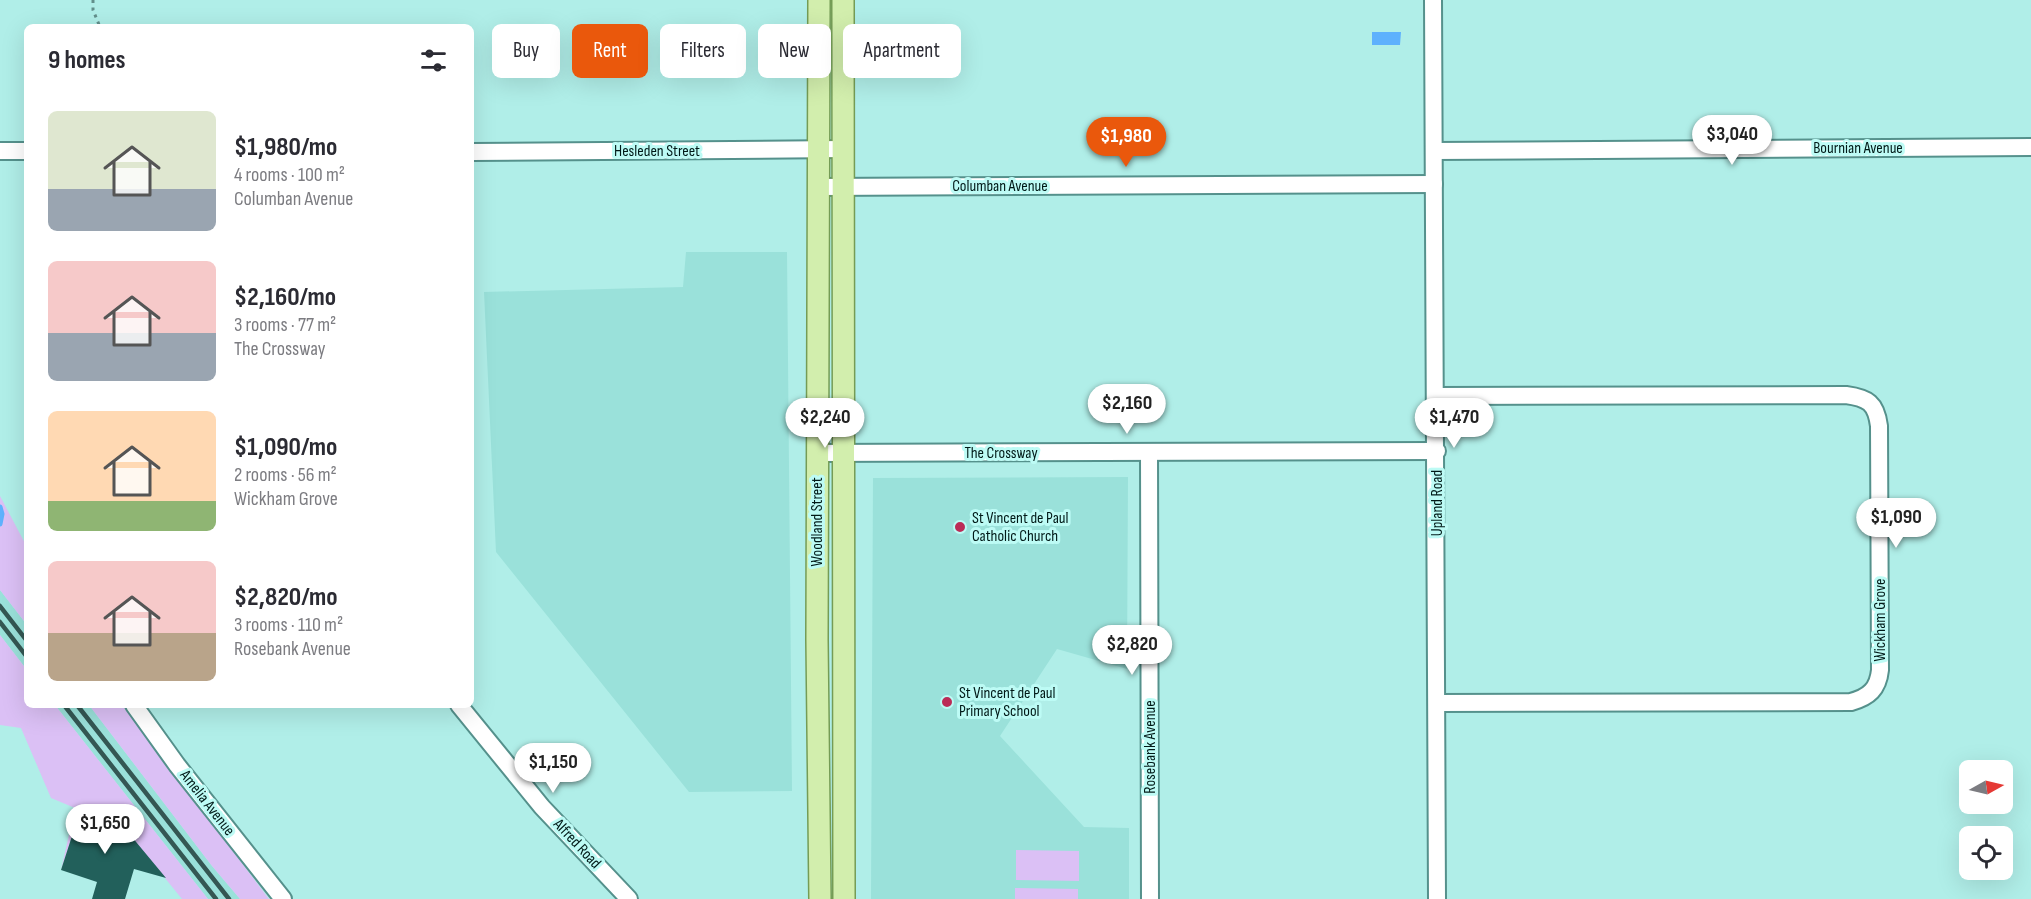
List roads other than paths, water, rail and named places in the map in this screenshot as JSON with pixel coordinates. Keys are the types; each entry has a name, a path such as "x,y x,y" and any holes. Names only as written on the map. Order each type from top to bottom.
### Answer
{"main road":[{"name":"Woodland Street","path":"819,0 817,796 820,899"},
{"name":"Woodland Street","path":"843,0 844,899"}],"street":[{"name":"Upland Road","path":"1433,0 1437,451 1437,899"},
{"name":"Bournian Avenue","path":"1434,150 2031,147"},
{"name":"Hesleden Street","path":"474,152 843,149"},
{"path":"0,151 24,151"},
{"name":"Columban Avenue","path":"818,187 1434,184"},
{"name":"Wickham Grove","path":"1436,396 1845,395 1860,397 1869,402 1877,416 1879,426 1880,670 1879,681 1875,689 1851,702 1437,704"},
{"name":"The Crossway","path":"818,453 1437,451"},
{"name":"Rosebank Avenue","path":"1149,452 1150,899"},
{"name":"Amelia Avenue","path":"136,708 177,765 283,899"},
{"name":"Alfred Road","path":"461,708 542,807 629,899"}],"water":[{"path":"1372,32 1401,32 1400,45 1372,45"}],"waterway":[{"path":"0,507 2,514 0,524"}],"railway":[{"path":"0,606 24,637"},
{"path":"0,622 24,653"},
{"path":"66,708 216,899"},
{"path":"79,708 229,899"}],"place":[{"name":"St Vincent de Paul Catholic Church","path":"960,527"},
{"name":"St Vincent de Paul Primary School","path":"947,702"}]}
